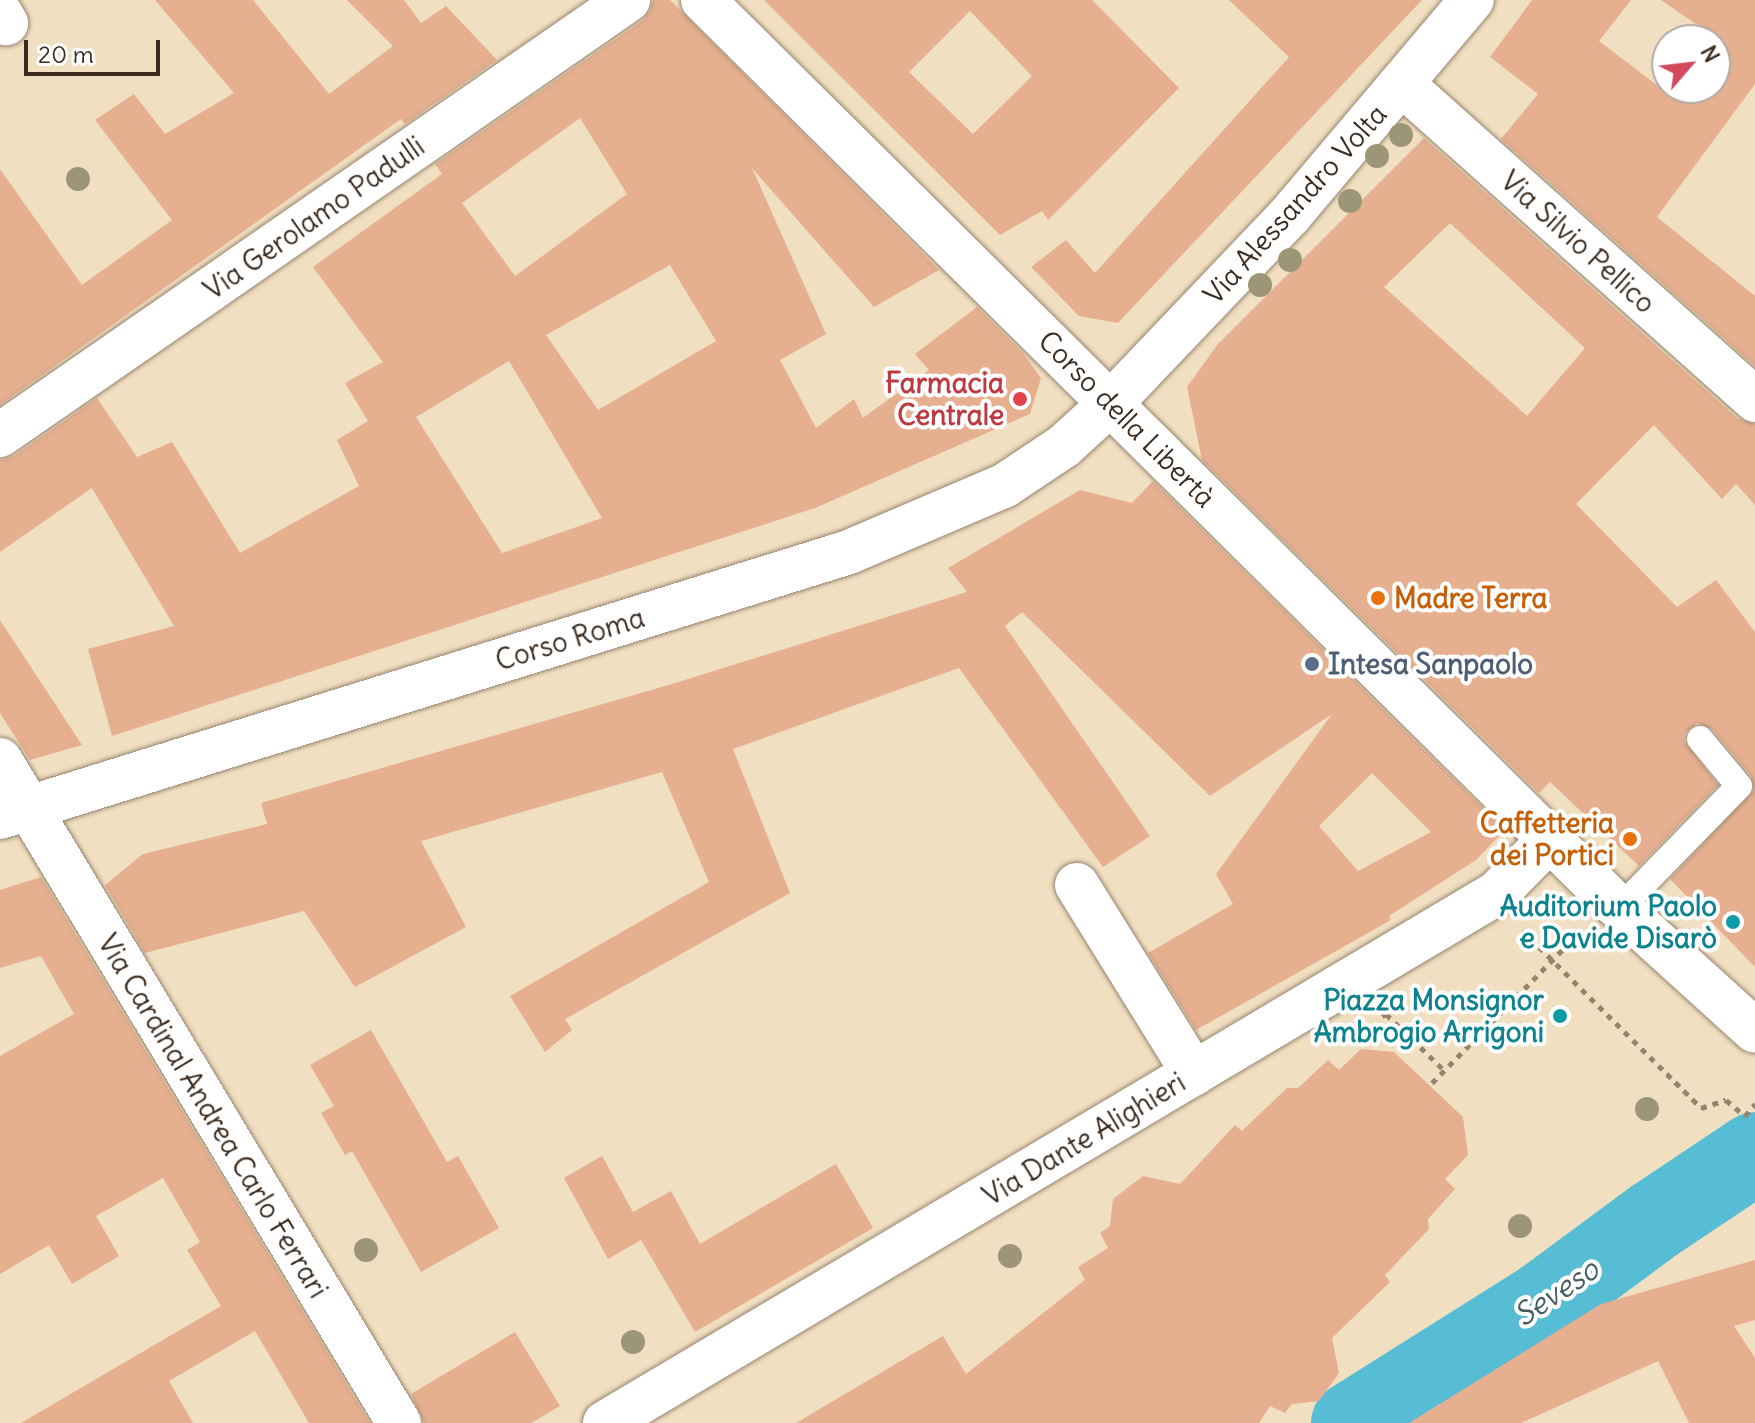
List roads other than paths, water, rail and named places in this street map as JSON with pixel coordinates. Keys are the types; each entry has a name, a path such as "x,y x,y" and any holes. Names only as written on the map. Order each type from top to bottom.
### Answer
{"street":[{"name":"Via Gerolamo Padulli","path":"0,435 628,0"},
{"name":"Corso della Libertà","path":"703,0 1550,839"},
{"name":"Via Alessandro Volta","path":"1111,403 1290,215 1472,0"},
{"name":"Via Silvio Pellico","path":"1402,84 1755,400"},
{"name":"Corso Roma","path":"13,813 849,552 1004,486 1064,446 1111,403"},
{"name":"Via Cardinal Andrea Carlo Ferrari","path":"0,760 13,813 399,1423"},
{"name":"Via Dante Alighieri","path":"605,1423 1497,893 1550,839"},
{"path":"1550,839 1617,906 1755,1031"},
{"path":"1077,885 1194,1074"}],"lane":[{"path":"1617,906 1739,786 1700,739"}],"waterway":[{"name":"Seveso","path":"1352,1423 1544,1302 1655,1220 1755,1153"}],"place":[{"name":"Farmacia Centrale","path":"1020,399"},
{"name":"Madre Terra","path":"1378,598"},
{"name":"Intesa Sanpaolo","path":"1312,664"},
{"name":"Caffetteria dei Portici","path":"1630,839"},
{"name":"Auditorium Paolo e Davide Disarò","path":"1733,922"},
{"name":"Piazza Monsignor Ambrogio Arrigoni","path":"1560,1016"}]}
